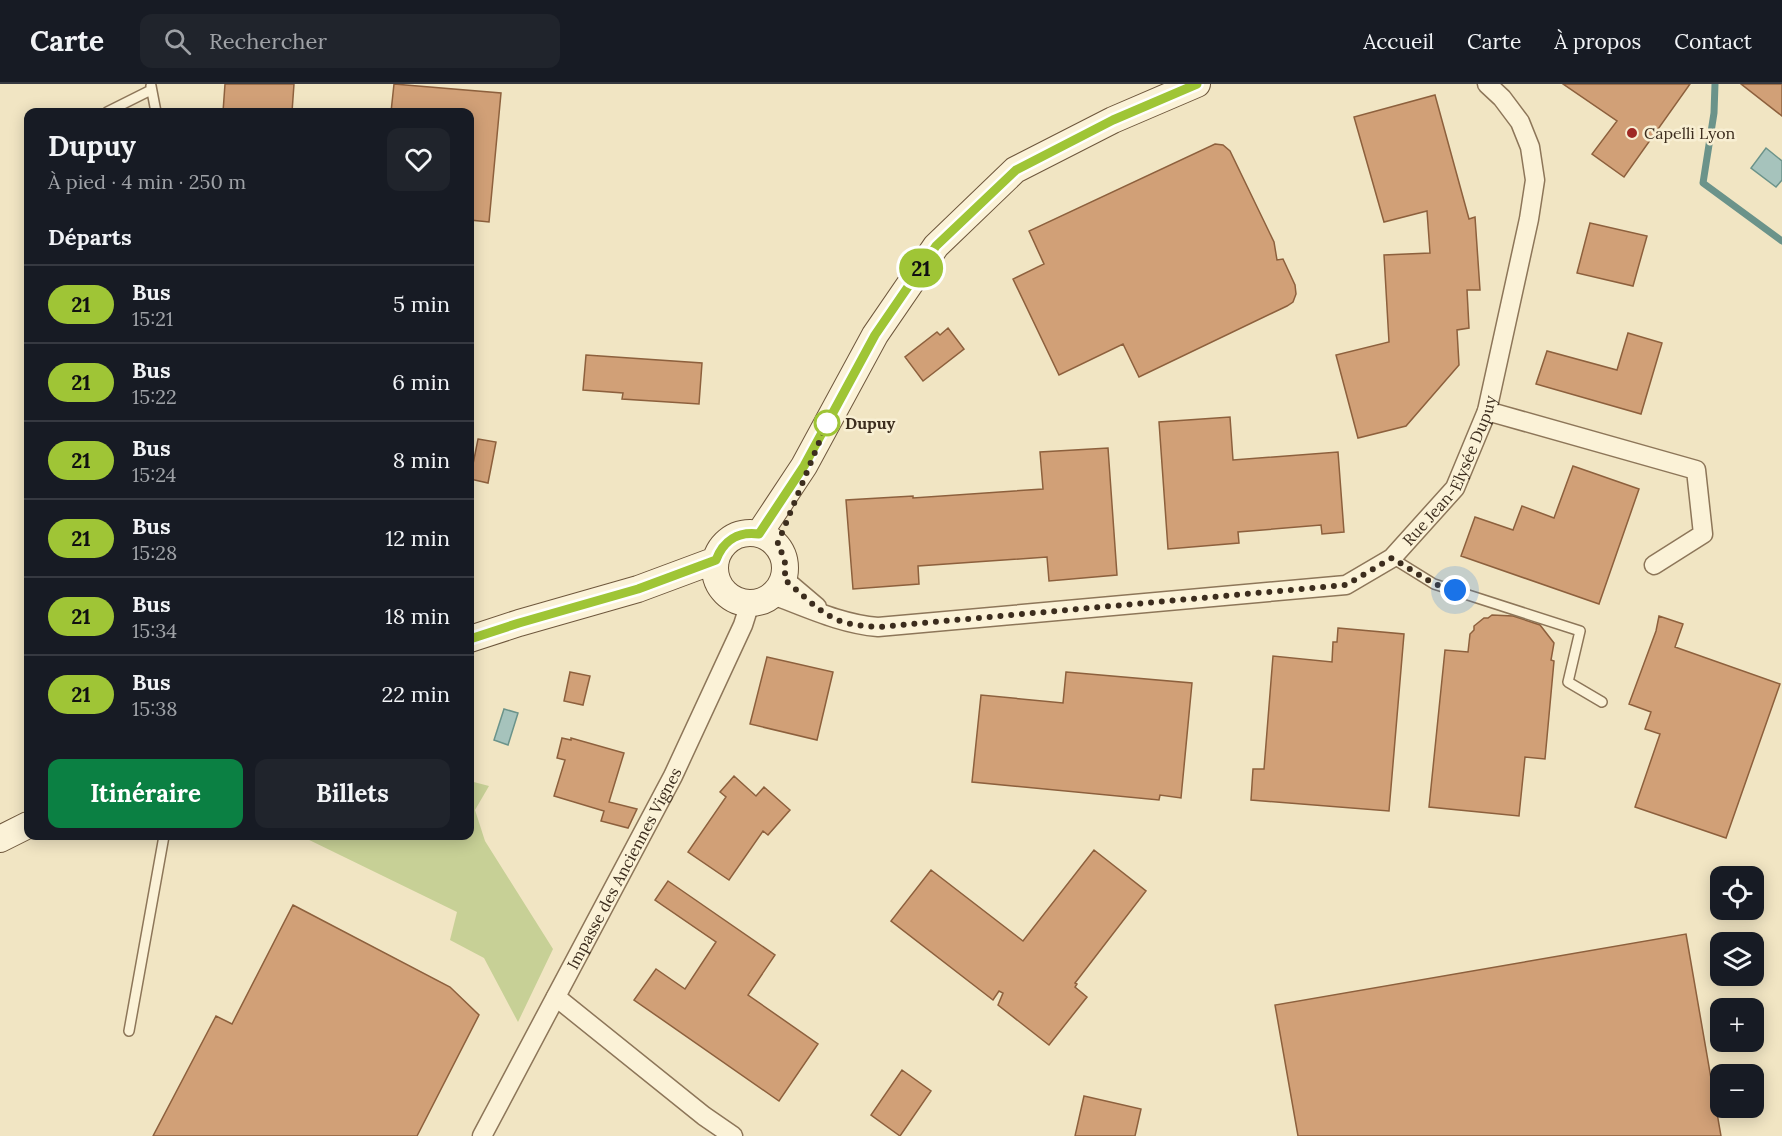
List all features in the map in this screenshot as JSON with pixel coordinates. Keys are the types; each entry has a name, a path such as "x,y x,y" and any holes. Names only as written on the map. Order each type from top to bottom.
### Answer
{"street":[{"path":"768,540 875,335 936,246 1016,170 1113,120 1197,84"},
{"name":"Rue Jean-Elysée Dupuy","path":"769,592 839,621 878,627 1346,585 1392,558 1455,488 1486,411 1529,219 1535,180 1530,147 1520,122 1502,98 1487,84"},
{"path":"1486,411 1696,470 1703,534 1654,565"},
{"path":"743,534 768,540 781,551 785,565 769,592 740,602 730,597 723,590 717,571 723,546 736,536 743,534"},
{"path":"474,638 638,589 717,571"},
{"name":"Impasse des Anciennes Vignes","path":"487,1133 673,776 743,625 769,592"},
{"path":"0,839 24,827"},
{"path":"556,997 704,1116 733,1136"}],"lane":[{"path":"114,108 151,87 155,108"},
{"path":"1392,558 1434,584 1580,631 1569,682 1602,702"},
{"path":"129,1031 163,840"}],"green space":[{"path":"474,782 489,786 475,810 485,841 553,949 518,1022 484,958 450,940 457,912 309,840 474,840"}],"water":[{"path":"1766,148 1782,161 1782,180 1776,187 1751,168"},
{"path":"504,709 518,713 508,745 494,740"}],"building":[{"path":"225,84 294,84 292,108 223,108"},
{"path":"394,84 501,93 489,222 474,220 474,108 391,108"},
{"name":"Capelli Lyon","path":"1563,84 1690,84 1624,177 1592,154 1617,121"},
{"path":"1741,84 1782,84 1782,116"},
{"path":"1435,95 1469,219 1475,217 1480,290 1467,290 1469,328 1457,330 1459,365 1406,426 1358,438 1336,355 1389,342 1384,255 1430,253 1427,211 1384,222 1354,117"},
{"path":"1215,144 1223,145 1230,151 1274,242 1277,260 1283,259 1295,285 1296,294 1293,302 1139,377 1123,344 1059,375 1013,279 1044,264 1029,231"},
{"path":"1590,223 1647,236 1633,286 1577,273"},
{"path":"948,328 964,349 923,381 905,357 937,332 940,335"},
{"path":"1628,333 1662,343 1641,414 1536,384 1547,351 1617,370"},
{"path":"586,355 702,363 699,404 622,399 623,393 583,390"},
{"path":"1230,417 1233,460 1338,452 1344,532 1322,534 1321,525 1238,532 1239,543 1168,549 1159,422"},
{"path":"478,439 496,442 488,483 474,480 474,459"},
{"path":"1108,448 1117,575 1049,581 1047,557 918,566 919,584 853,589 846,500 1043,489 1040,452"},
{"path":"1573,466 1639,489 1599,604 1461,556 1475,517 1513,530 1522,506 1554,518"},
{"path":"1492,615 1513,616 1540,625 1554,643 1545,759 1525,757 1519,816 1429,807 1445,650 1468,652 1470,634 1474,626"},
{"path":"1659,616 1683,624 1675,647 1780,684 1726,838 1635,807 1660,734 1645,729 1651,712 1629,704 1656,631"},
{"path":"1338,628 1404,634 1389,811 1251,800 1253,769 1264,769 1273,656 1332,662 1333,642 1337,642"},
{"path":"767,657 833,672 817,740 750,724"},
{"path":"570,672 590,676 583,705 564,701"},
{"path":"1066,672 1192,683 1181,798 1160,795 1159,800 972,782 981,695 1063,703"},
{"path":"562,738 571,740 571,738 624,753 609,802 637,809 628,828 601,821 604,811 554,796 565,760 557,758"},
{"path":"734,776 756,796 764,787 790,810 768,835 763,831 729,880 688,852 726,797 720,792"},
{"path":"1094,850 1146,891 1075,983 1077,984 1075,987 1087,997 1049,1045 998,1005 1003,993 999,991 993,1000 891,921 931,870 1023,941"},
{"path":"668,881 775,955 748,995 818,1044 779,1101 634,1000 656,969 685,989 716,942 655,900"},
{"path":"293,905 450,987 479,1015 417,1136 153,1136 216,1016 232,1024"},
{"path":"1686,934 1710,1073 1710,1118 1718,1118 1721,1136 1298,1136 1275,1005"},
{"path":"902,1070 931,1091 900,1136 871,1115"},
{"path":"1084,1096 1141,1109 1135,1136 1075,1136"}],"waterway":[{"path":"1715,84 1714,113 1703,183 1782,241"}],"bus line":[{"name":"21","path":"474,638 638,589 716,560 723,546 736,536 759,534 804,466 875,335 936,246 1016,170 1113,120 1197,84"}],"place":[{"name":"Capelli Lyon","path":"1632,133"},
{"name":"Dupuy","path":"827,423"}],"route":[{"path":"827,423 777,545 785,565 784,579 839,621 878,627 1346,585 1392,558 1434,584 1455,590"}]}
